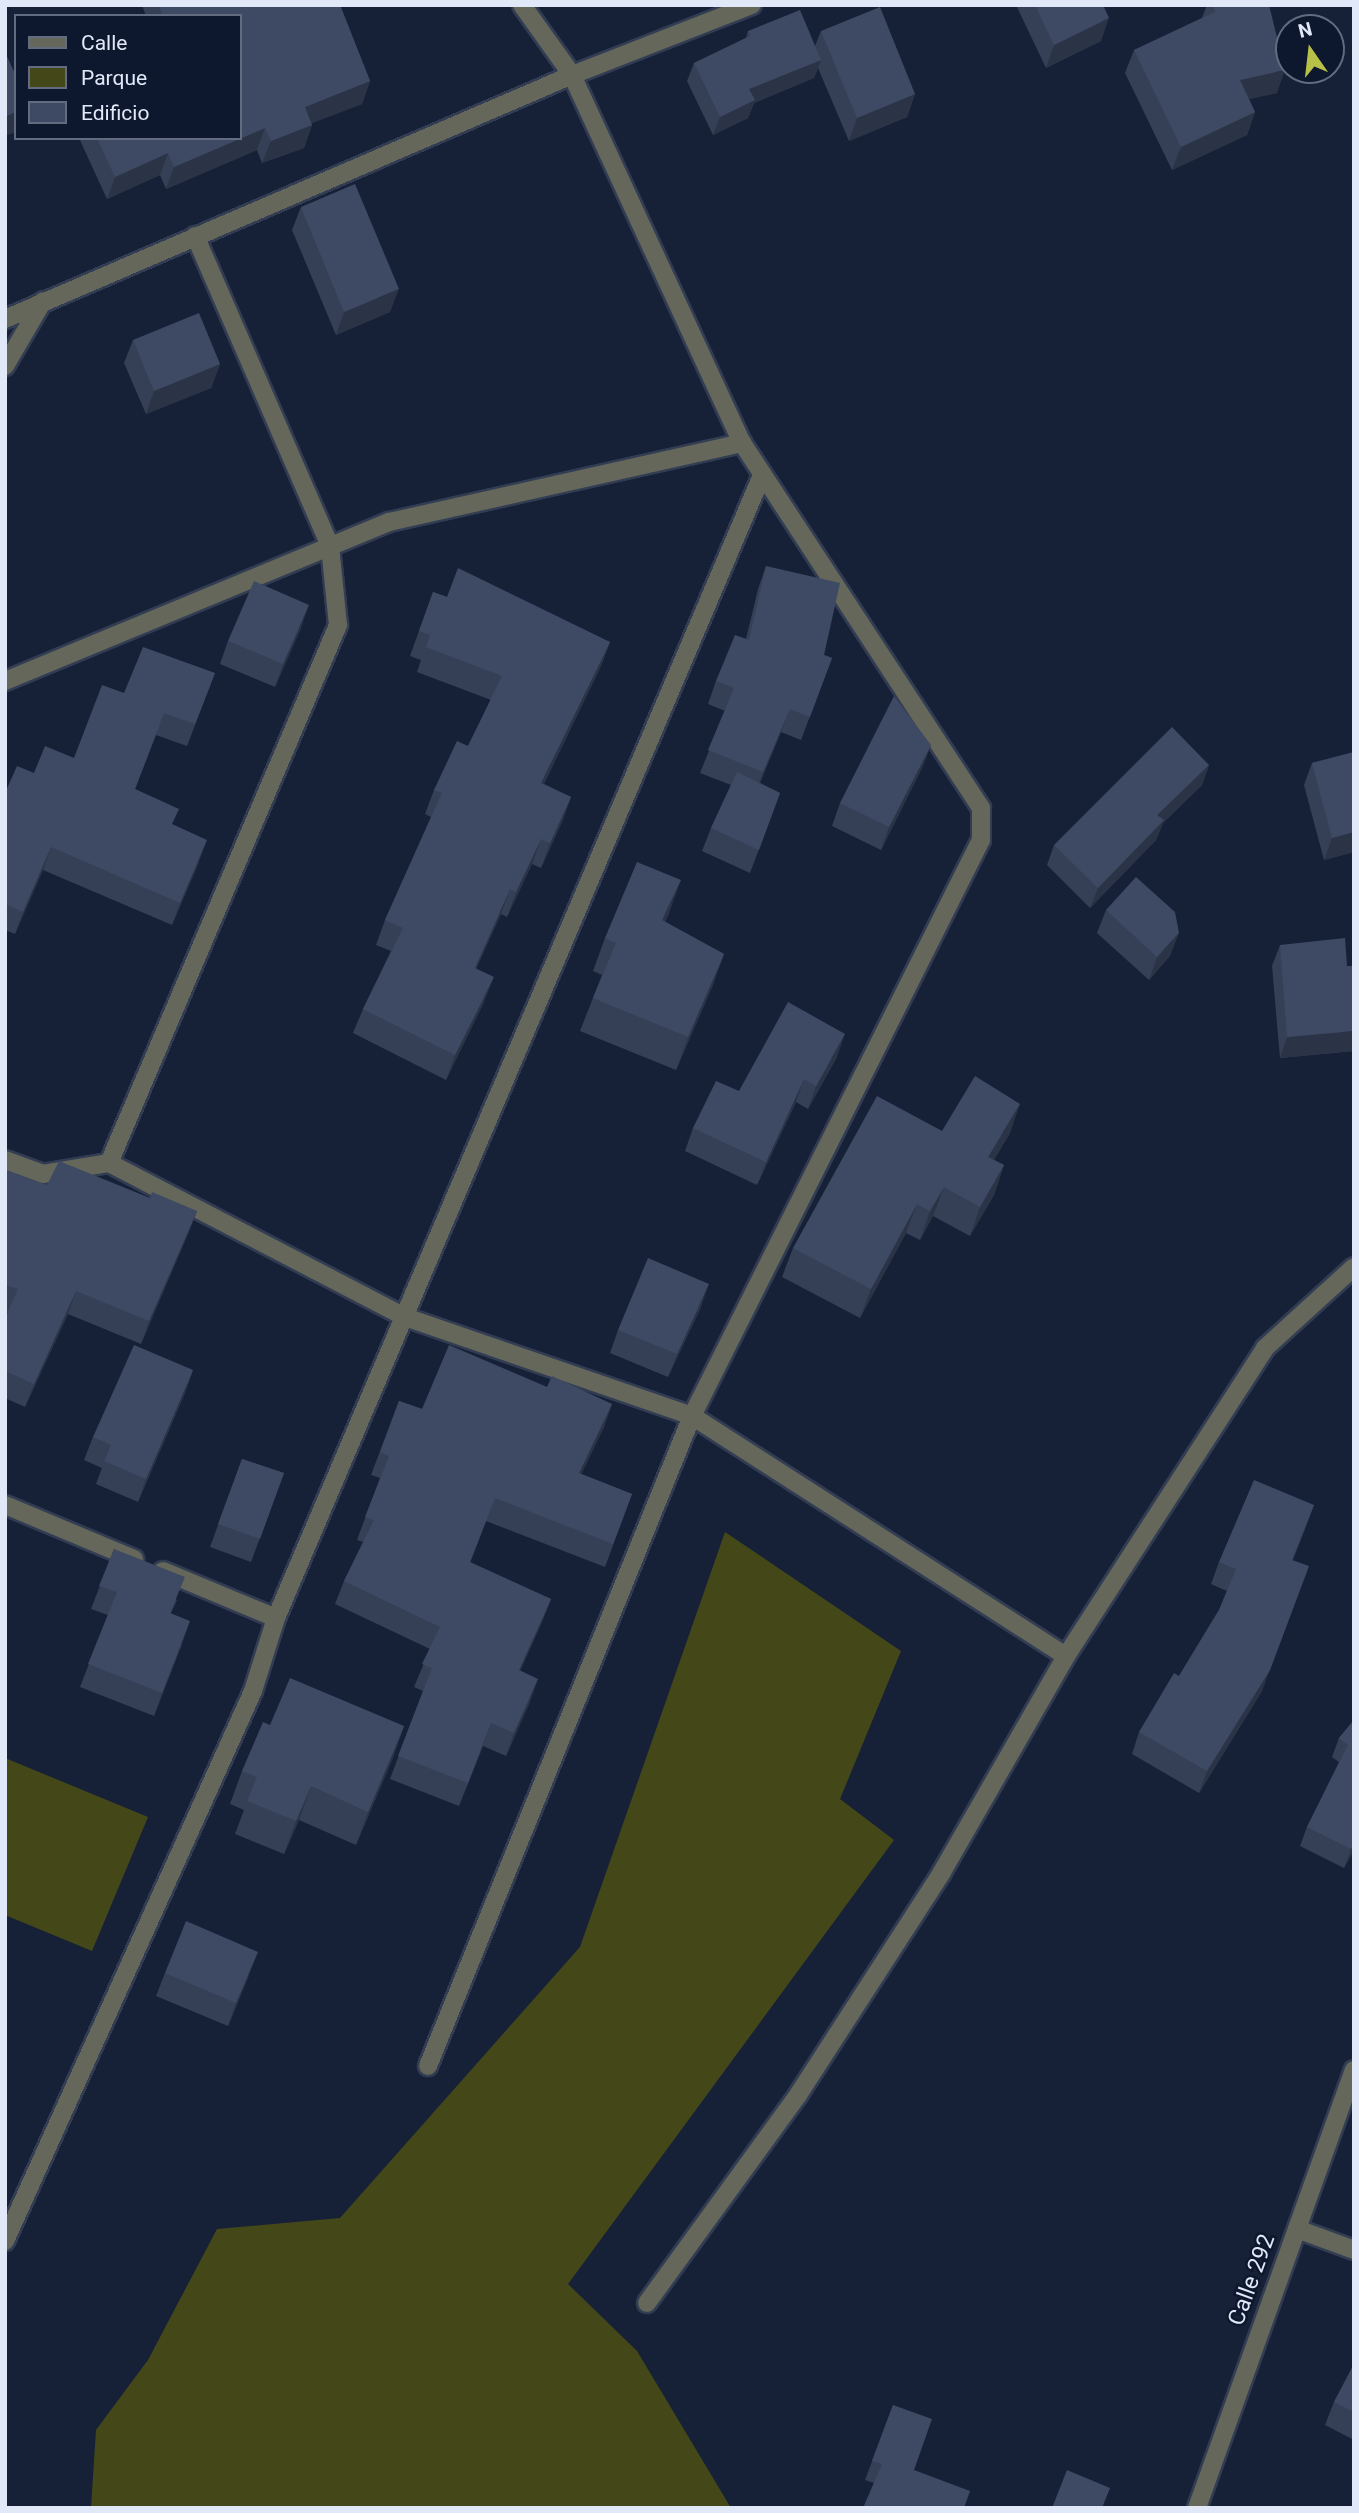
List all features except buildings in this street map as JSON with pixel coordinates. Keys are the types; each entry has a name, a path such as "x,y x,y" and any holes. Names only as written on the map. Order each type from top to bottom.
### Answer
{"street":[{"path":"428,2066 692,1416 981,841 981,808 742,443 572,75 522,5"},
{"path":"5,319 572,75 752,5"},
{"path":"109,1163 338,625 330,546 195,236"},
{"path":"5,366 43,301"},
{"path":"5,681 389,522 742,443"},
{"path":"5,2241 253,1691 276,1618 762,475"},
{"path":"5,1160 43,1174 109,1163 405,1317 692,1416 1066,1656"},
{"path":"647,2303 813,2072 942,1872 1066,1656 1265,1348 1354,1267"},
{"path":"5,1505 276,1618"},
{"name":"Calle 292","path":"1197,2508 1354,2070"},
{"path":"1297,2229 1354,2250"}],"green space":[{"path":"725,1532 901,1651 840,1799 894,1840 568,2284 637,2351 731,2508 91,2508 96,2430 148,2360 217,2229 340,2218 580,1947"},
{"path":"5,1758 148,1817 92,1951 5,1915"}]}
